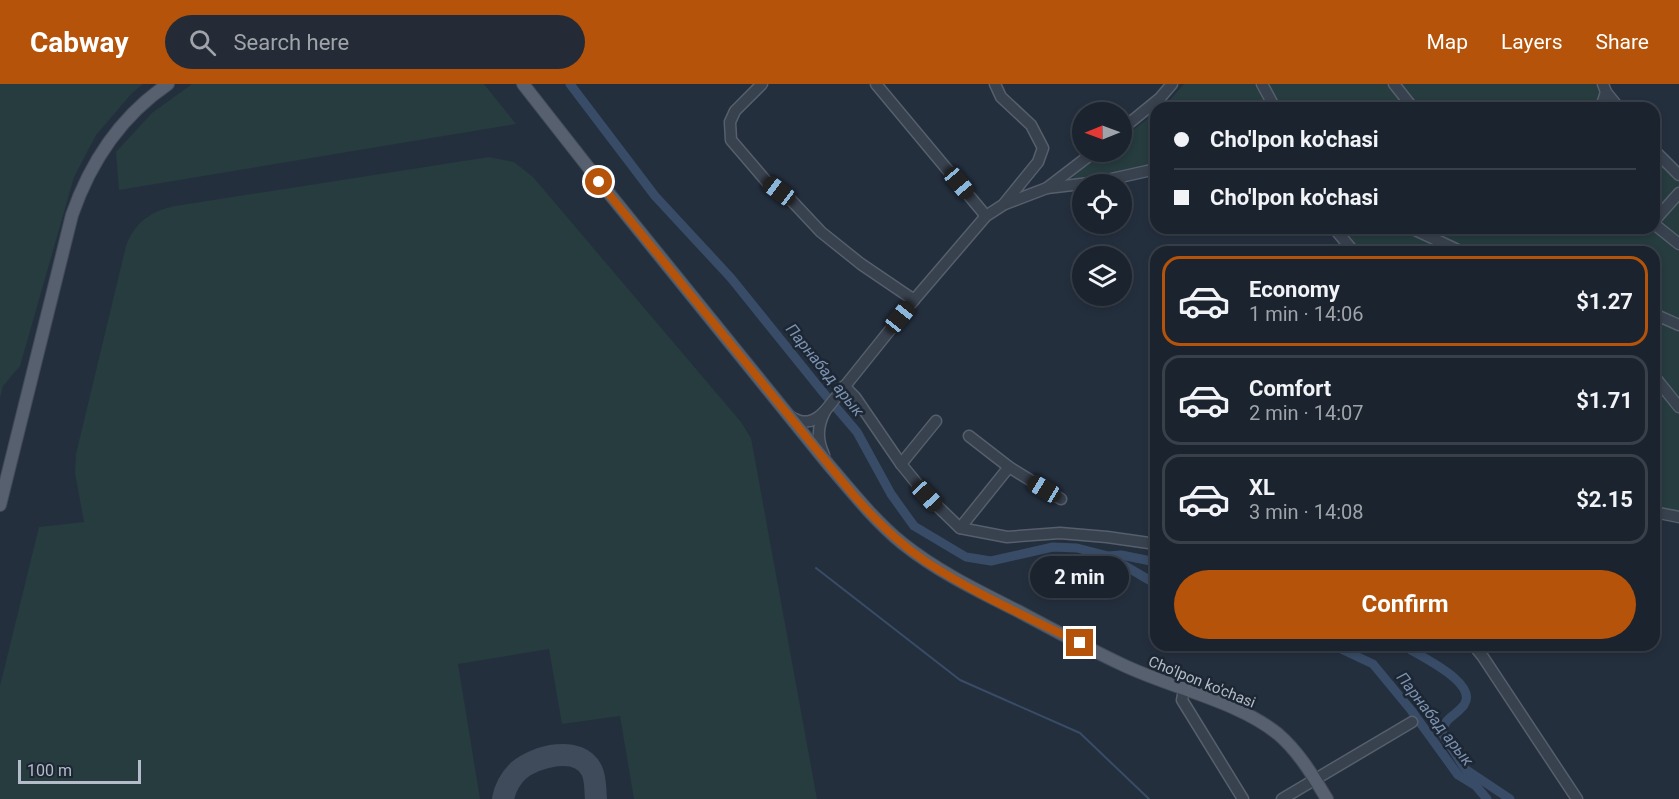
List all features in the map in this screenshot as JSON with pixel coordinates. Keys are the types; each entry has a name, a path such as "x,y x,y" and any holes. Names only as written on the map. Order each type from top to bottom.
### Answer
{"main road":[{"path":"0,506 69,226 79,194 88,174 114,135 143,104 168,84"},
{"name":"Cho'lpon ko'chasi","path":"523,84 599,182 786,413 878,522 904,545 962,583 1119,663 1241,712 1266,726 1294,750 1327,799"}],"street":[{"path":"762,84 735,111 730,122 732,140 767,182 791,200 821,232 861,264 914,300"},
{"path":"876,84 986,216"},
{"path":"995,84 1001,97 1031,125 1043,148 1038,162 1003,205"},
{"path":"1155,102 1172,84"},
{"path":"1262,84 1272,102"},
{"path":"1394,84 1408,102"},
{"path":"1604,88 1614,102"},
{"path":"1132,121 1150,106"},
{"path":"1660,156 1679,175"},
{"path":"1047,188 1081,162"},
{"path":"786,413 798,421 816,420 986,216 1003,205 1047,188 1098,182 1150,170"},
{"path":"1660,216 1679,193"},
{"path":"1660,228 1679,244"},
{"path":"1339,234 1349,246"},
{"path":"1424,234 1449,246"},
{"path":"1660,317 1679,325"},
{"path":"1660,382 1677,399"},
{"path":"841,389 855,397 900,464 935,505 960,528 1007,537 1060,533 1150,543"},
{"path":"825,411 818,441 830,466"},
{"path":"900,464 936,421"},
{"path":"969,436 1009,467 1061,499"},
{"path":"960,528 1009,467"},
{"path":"1660,513 1679,517"},
{"path":"1476,651 1576,799"},
{"path":"1184,690 1182,700 1243,799"},
{"path":"1282,799 1412,723"}],"green space":[{"path":"0,84 143,84 132,93 96,135 74,177 20,366 3,386 0,398"},
{"path":"192,84 484,84 516,124 119,190 116,152 152,113"},
{"path":"1184,84 1608,84 1616,102 1168,102"},
{"path":"1150,117 1150,168 1121,174 1072,174 1089,162 1132,162 1132,131"},
{"path":"1660,148 1679,167 1679,516 1661,511 1660,508 1660,246 1355,246 1344,234 1660,234"},
{"path":"489,157 514,162 533,177 741,422 751,438 817,799 634,799 620,716 562,724 549,649 458,664 480,799 0,799 0,686 39,527 84,522 75,473 76,454 126,246 134,231 144,219 158,211 175,206"}],"waterway":[{"name":"Парнабад арык","path":"570,84 655,196 731,278 857,432 891,494 914,526 966,557 991,561 1053,547 1077,548 1108,556 1121,555 1150,561"},
{"name":"Парнабад арык","path":"1108,556 1150,580"},
{"path":"816,568 960,680 1080,733 1149,799"},
{"name":"Парнабад арык","path":"1345,651 1373,664 1411,710 1458,775 1476,786 1487,799"},
{"name":"Парнабад арык","path":"1413,651 1446,672 1463,688 1466,697 1464,705 1448,720 1442,733 1465,769 1510,799"}],"taxiway":[{"path":"503,799 510,780 518,771 535,761 557,755 568,755 586,763 595,781 596,799"}],"route":[{"path":"599,182 854,496 878,522 933,566 1080,643"}]}
